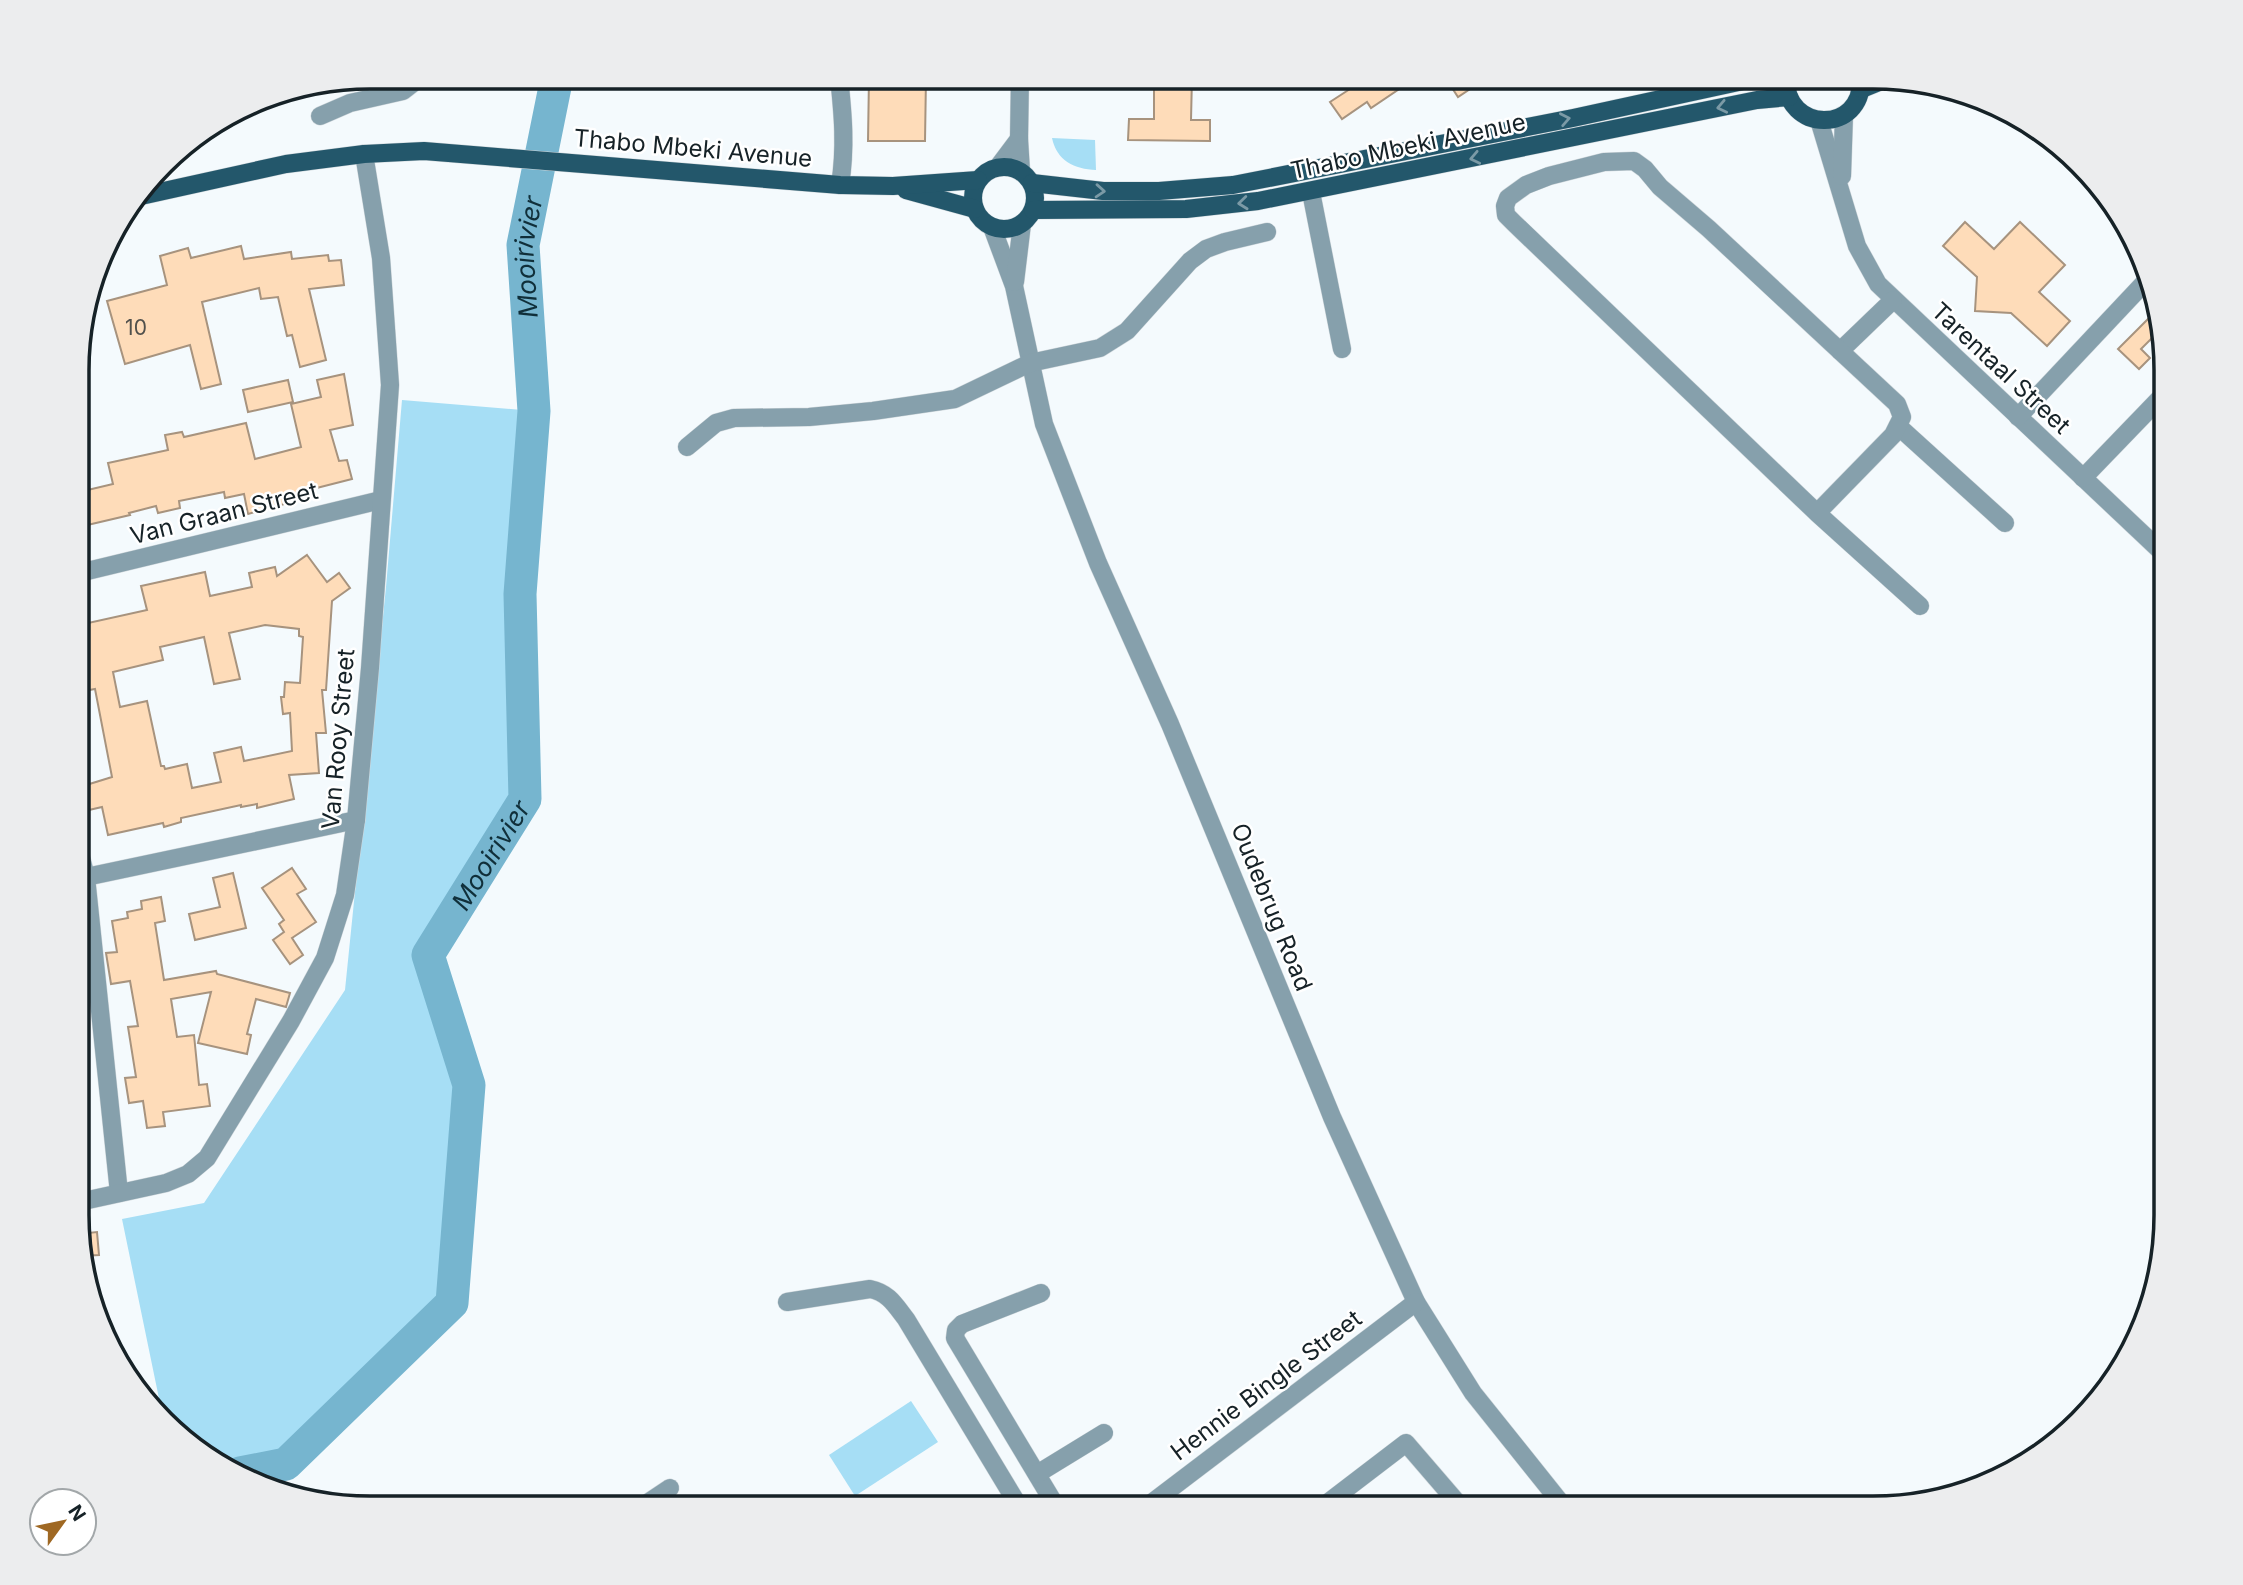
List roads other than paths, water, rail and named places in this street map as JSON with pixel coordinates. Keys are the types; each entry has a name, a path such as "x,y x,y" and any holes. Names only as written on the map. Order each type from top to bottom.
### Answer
{"main road":[{"name":"Thabo Mbeki Avenue","path":"1026,177 1103,191 1159,191 1233,185 1706,89"},
{"path":"1786,89 1793,106 1805,116 1819,120 1832,120 1844,115 1859,99 1861,89"},
{"name":"Thabo Mbeki Avenue","path":"1027,217 1186,209 1258,201 1744,103 1789,97"},
{"name":"Thabo Mbeki Avenue","path":"153,192 286,164 364,154 424,151 840,185 893,186 978,180"},
{"path":"998,167 1014,168 1026,177 1036,197 1027,217 1007,229 992,227 981,220 975,209 973,194 978,180 998,167"},
{"name":"Thabo Mbeki Avenue","path":"893,186 975,209"}],"street":[{"path":"320,116 350,103 406,89"},
{"path":"839,89 844,127 844,160 840,185"},
{"path":"1020,89 1019,139 1026,177"},
{"name":"Tarentaal Street","path":"1842,190 1844,115"},
{"name":"Tarentaal Street","path":"1819,120 1842,190 1848,222 1857,246 1878,284 2154,545"},
{"path":"998,167 1019,139"},
{"name":"Van Rooy Street","path":"89,1200 166,1183 188,1174 207,1158 291,1021 325,958 345,895 356,820 370,668 389,374 381,258 364,154"},
{"path":"1817,513 1893,435 1902,417 1897,404 1634,161 1604,162 1549,176 1526,185 1508,198 1504,206 1514,223 1817,513 1920,606"},
{"path":"1311,192 1342,349"},
{"name":"Oudebrug Road","path":"1014,286 1027,217"},
{"name":"Oudebrug Road","path":"992,227 1014,286 1044,424 1098,563 1170,724 1332,1117 1416,1302 1473,1393 1553,1496"},
{"path":"687,447 716,423 734,418 809,417 955,399 1030,363 1100,348 1127,331 1190,261 1206,249 1268,232"},
{"path":"2018,417 2141,286"},
{"path":"1840,351 1893,300"},
{"path":"2083,478 2154,404"},
{"path":"1898,426 2004,523"},
{"name":"Van Graan Street","path":"89,571 381,500"},
{"path":"89,876 356,820"},
{"path":"89,906 119,1193"},
{"path":"787,1302 870,1289 883,1292 890,1298 906,1319 1013,1496"},
{"path":"1041,1293 962,1324 956,1330 955,1338 1050,1496"},
{"name":"Hennie Bingle Street","path":"1160,1496 1416,1302"},
{"path":"1037,1474 1104,1433"},
{"path":"1337,1496 1406,1443 1452,1496"},
{"path":"657,1496 670,1488"}],"waterway":[{"name":"Mooirivier","path":"254,1470 286,1464 452,1303 469,1085 428,955 525,799 520,594 534,411 523,245 555,89"}]}
